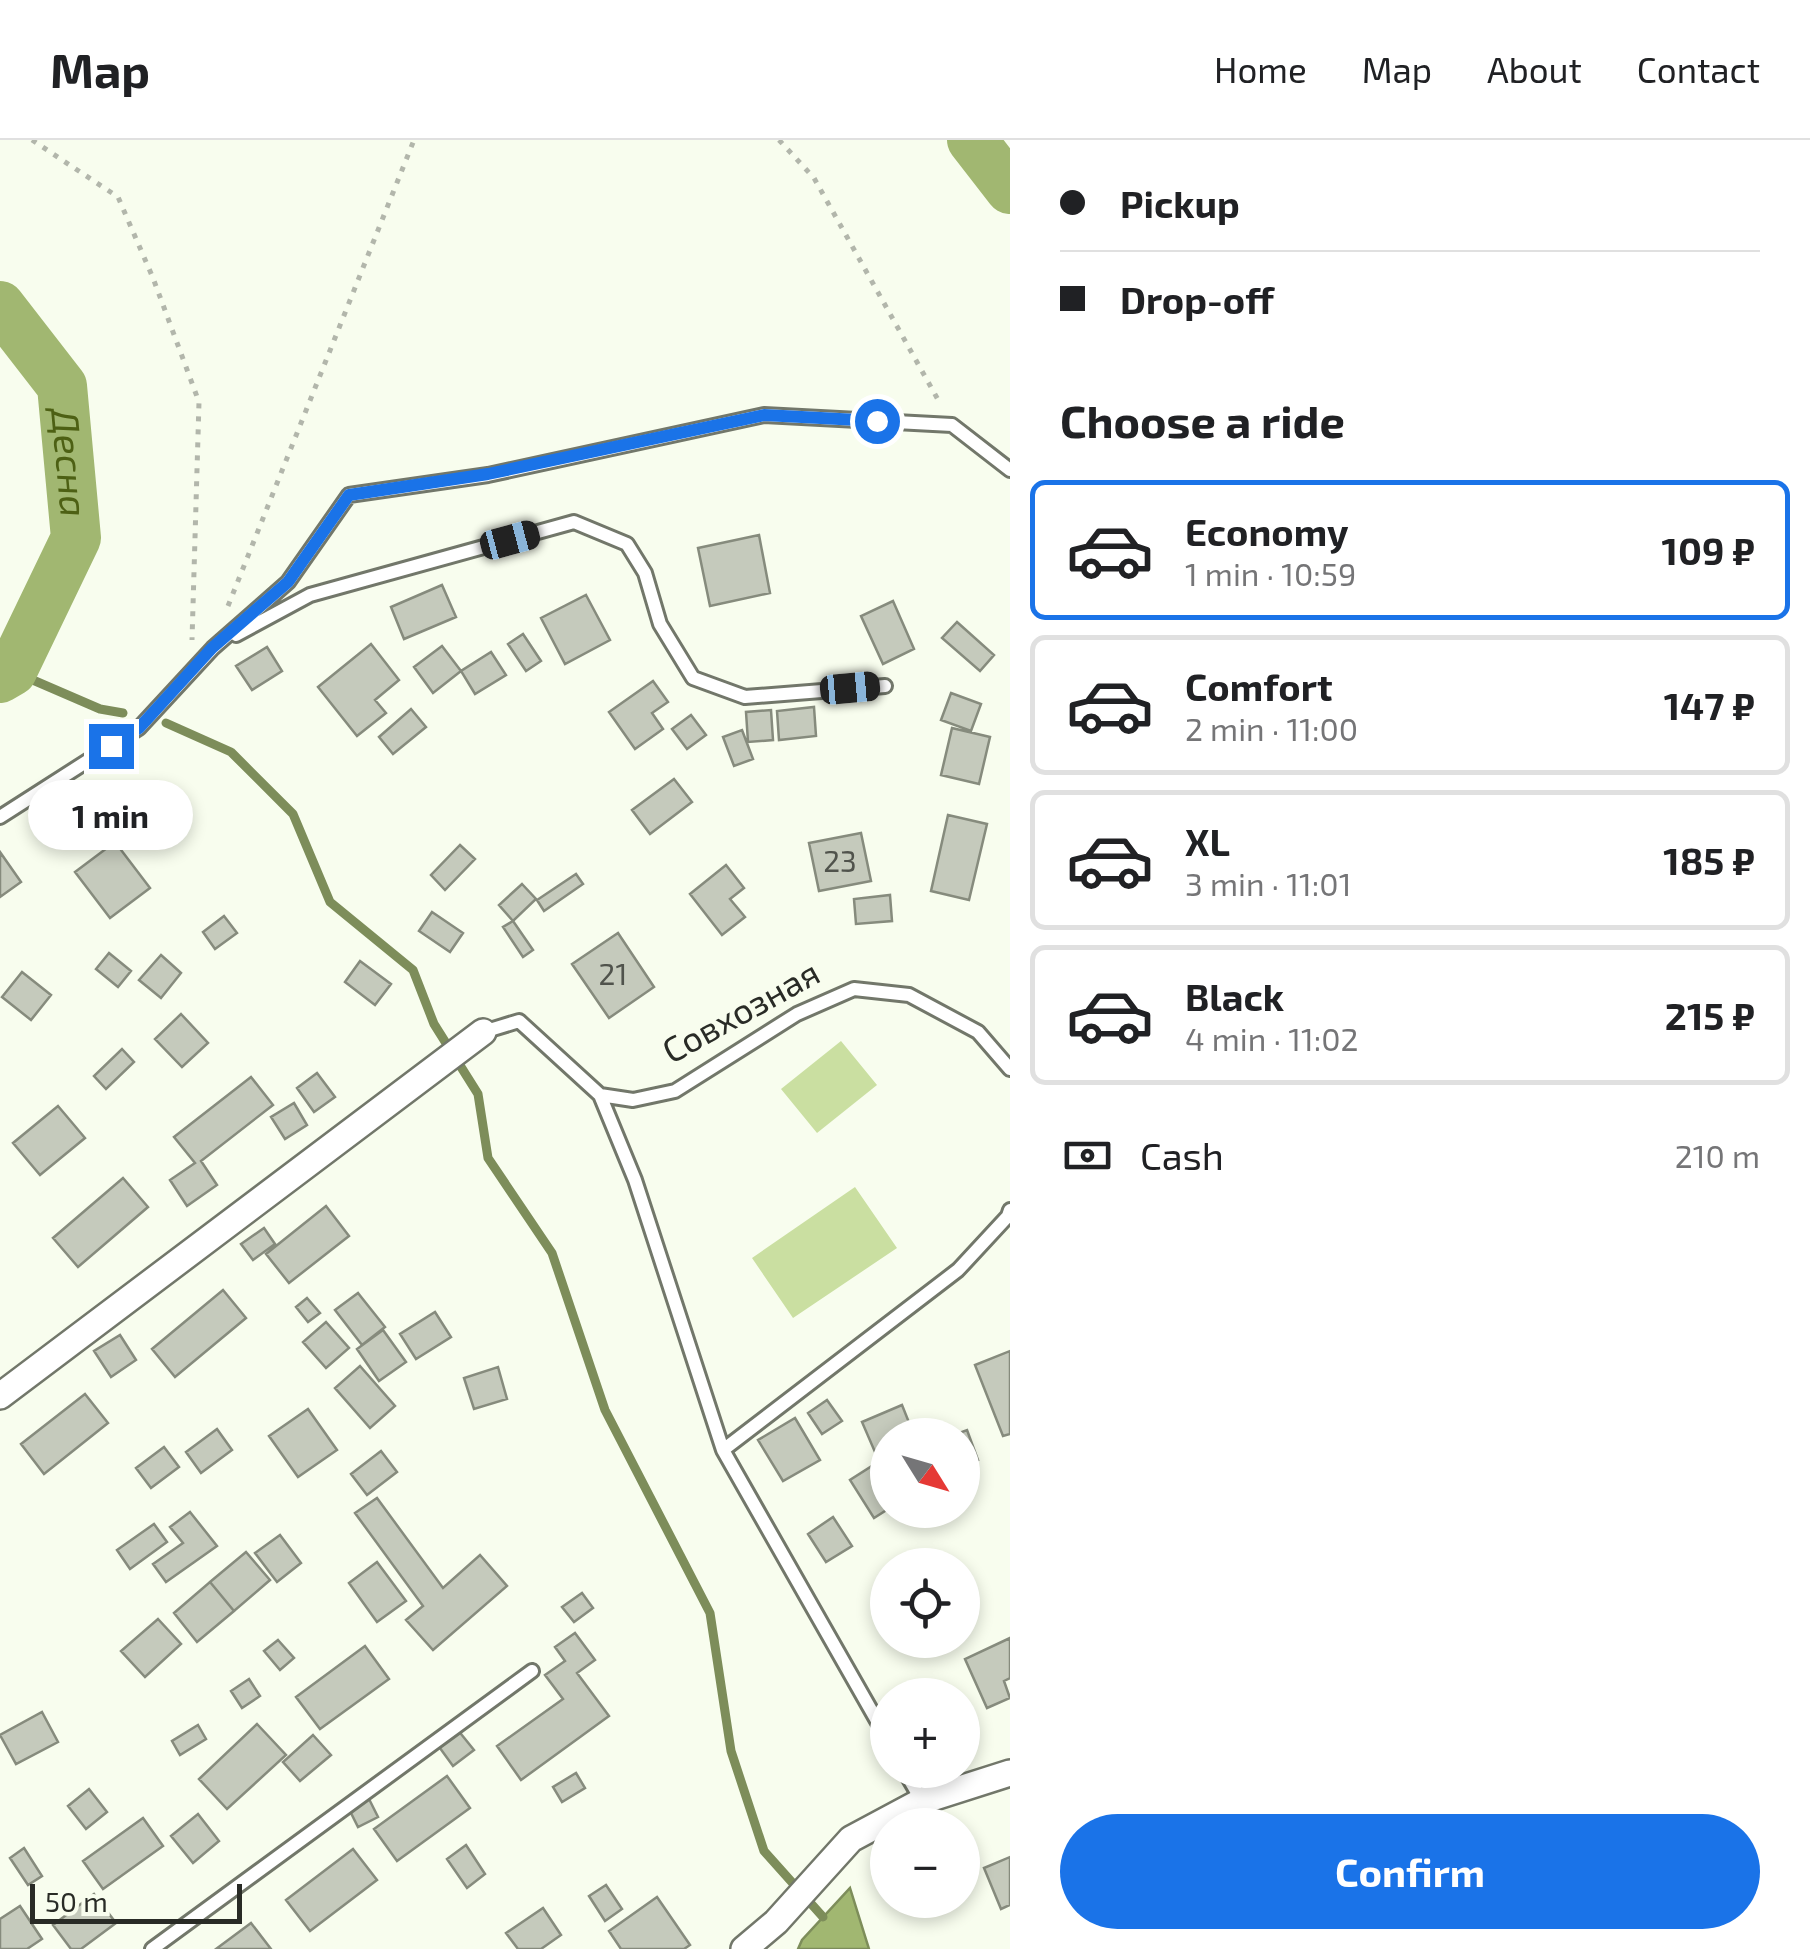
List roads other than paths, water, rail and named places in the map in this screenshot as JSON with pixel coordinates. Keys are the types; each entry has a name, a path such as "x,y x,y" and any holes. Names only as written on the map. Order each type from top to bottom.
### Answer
{"street":[{"path":"0,1396 482,1032"},
{"path":"744,1949 776,1922 851,1840 922,1801 1010,1773"}],"lane":[{"path":"0,816 139,728 212,648 288,582 349,495 488,474 764,415 952,426 1010,470"},
{"path":"212,648 310,595 574,522 628,544 645,573 660,624 693,678 745,698 885,686"},
{"name":"Совхозная","path":"600,1096 632,1100 675,1091 797,1014 854,989 910,995 978,1032 1010,1069"},
{"path":"482,1032 519,1022 600,1096 635,1180 722,1450 870,1709"},
{"path":"722,1450 958,1270 1010,1210"},
{"path":"152,1949 532,1671"},
{"path":"914,1788 922,1801"}],"waterway":[{"name":"Десна","path":"972,140 1010,189"},
{"name":"Десна","path":"0,306 62,386 76,538 12,671 0,678"},
{"path":"12,671 100,709 123,713"},
{"path":"166,723 231,752 293,814 330,902 413,970 434,1024 478,1094 488,1158 552,1253 605,1410 710,1613 731,1751 764,1851 823,1917"}]}
